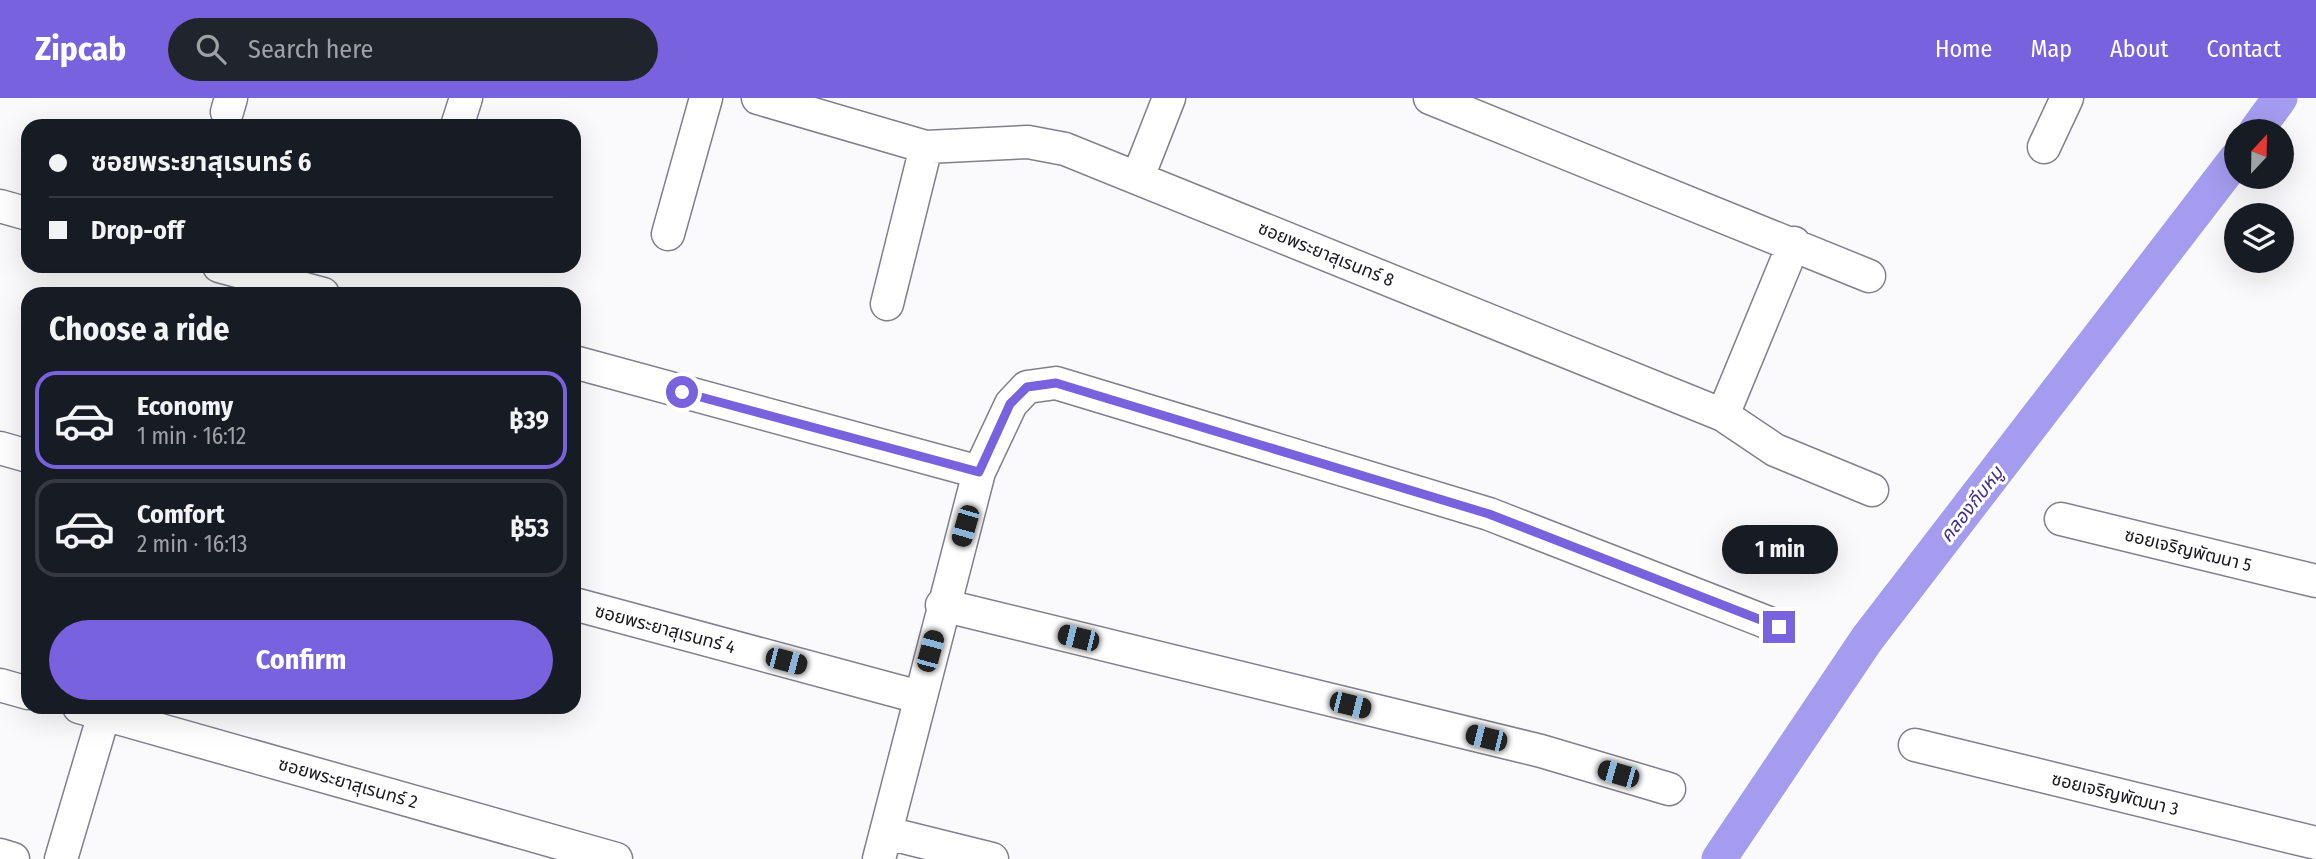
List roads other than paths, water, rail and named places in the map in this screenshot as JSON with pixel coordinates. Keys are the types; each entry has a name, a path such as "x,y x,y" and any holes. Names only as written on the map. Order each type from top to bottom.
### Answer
{"street":[{"path":"459,119 466,98"},
{"path":"668,234 706,98"},
{"name":"ซอยพระยาสุเรนทร์ 8","path":"758,98 926,148 1028,142 1065,149 1723,415 1775,450 1872,490"},
{"path":"1138,177 1169,98"},
{"path":"1430,98 1794,243 1868,276"},
{"path":"2043,147 2067,98"},
{"path":"887,304 926,148"},
{"path":"0,206 21,212"},
{"path":"1723,415 1794,243"},
{"path":"245,273 297,287"},
{"path":"581,364 979,472"},
{"path":"992,859 883,846 942,605 979,472 1010,404 1027,387 1056,383 1489,514 1779,627"},
{"path":"0,449 21,454"},
{"name":"ซอยเจริญพัฒนา 5","path":"2061,519 2316,581"},
{"path":"942,605 1541,751 1669,789"},
{"name":"ซอยพระยาสุเรนทร์ 4","path":"581,606 919,697"},
{"path":"0,685 21,691"},
{"path":"61,859 90,714"},
{"name":"ซอยพระยาสุเรนทร์ 2","path":"102,714 616,859"},
{"name":"ซอยเจริญพัฒนา 3","path":"1915,745 2316,843"},
{"path":"0,855 13,859"}],"waterway":[{"name":"คลองกีบหมู","path":"2265,119 2280,98"},
{"name":"คลองกีบหมู","path":"1719,859 1867,639 2224,175"}]}
